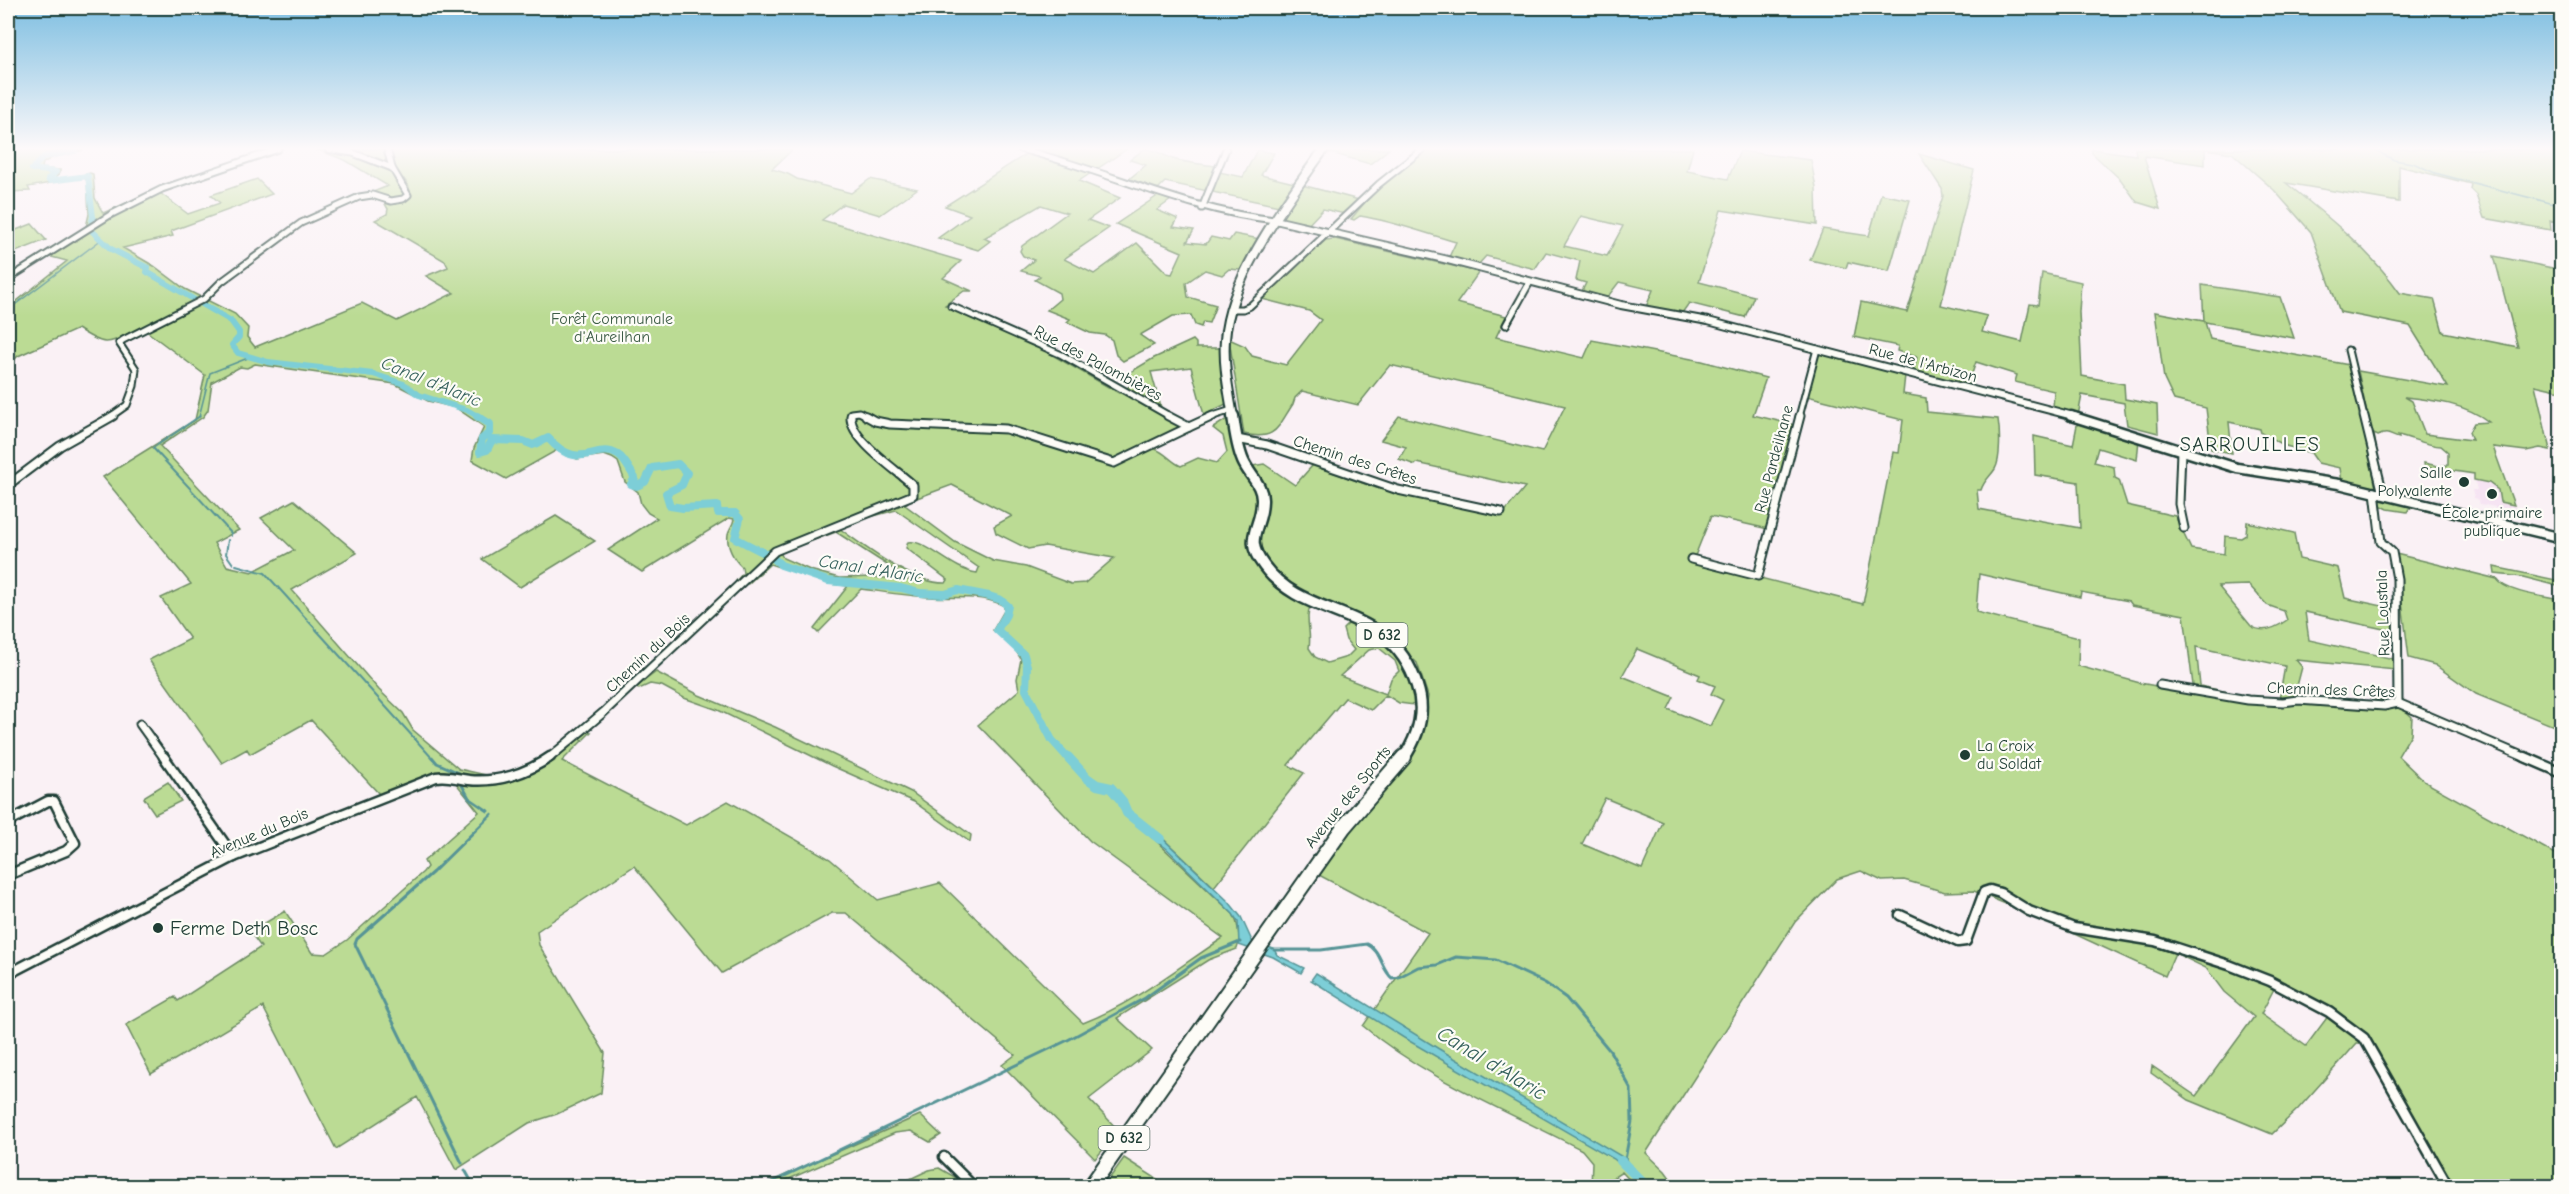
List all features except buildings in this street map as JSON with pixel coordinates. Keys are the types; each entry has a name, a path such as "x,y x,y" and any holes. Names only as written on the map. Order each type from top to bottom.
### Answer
{"main road":[{"name":"D 632","path":"1237,439 1225,337 1249,261 1286,205"},
{"name":"Avenue des Sports","path":"1091,1186 1347,822 1405,755 1416,737 1420,722 1420,692 1407,659 1382,635 1363,622 1300,595 1273,577 1257,558 1252,540 1262,495 1241,456 1237,439"}],"street":[{"path":"8,279 129,205"},
{"path":"8,485 60,446 123,410 133,399 136,369 119,344 128,336 204,299 221,282 276,239 301,223 342,205"},
{"path":"1193,205 1232,216 1275,220"},
{"path":"1232,309 1243,309 1250,306 1358,205"},
{"name":"Rue de l'Arbizon","path":"1275,220 1444,259 1621,305 1708,321 2090,422 2237,468 2317,480 2379,493 2562,538"},
{"path":"1506,325 1530,282"},
{"name":"Rue des Palombières","path":"951,306 1062,355 1189,427"},
{"name":"Rue Pardeilhane","path":"1691,559 1758,576 1817,350"},
{"name":"Rue Loustala","path":"2348,350 2379,493 2381,542 2392,552 2397,579 2398,704"},
{"path":"1189,427 1224,411 1232,410"},
{"name":"Chemin du Bois","path":"536,767 557,753 604,712 766,558 773,553 913,495 913,485 864,444 850,426 851,413 859,412 874,421 890,424 1006,429 1114,463 1189,427"},
{"name":"Chemin des Crêtes","path":"1237,439 1267,445 1398,490 1501,512"},
{"path":"2181,451 2180,504 2184,528"},
{"name":"Chemin des Crêtes","path":"2160,684 2264,701 2298,700 2384,706 2398,704 2562,773"},
{"path":"140,724 234,857"},
{"name":"Avenue du Bois","path":"8,974 234,857 436,777 491,779 513,776 536,767"},
{"path":"8,822 54,801 75,843 66,851 8,875"},
{"path":"1900,915 1958,942 1966,941 1984,891 1990,890 2000,893 2030,911 2074,928 2155,941 2229,965 2297,994 2329,1012 2364,1038 2448,1186"},
{"path":"944,1157 973,1186"}],"shaded area":[{"name":"École primaire publique","path":"2474,477 2506,484 2516,511 2504,508 2505,514 2500,514 2496,513 2495,507 2480,504 2478,499 2474,498 2472,490 2477,490"}],"green space":[{"name":"Forêt Communale d'Aureilhan","path":"88,205 99,205 103,213 122,205 176,205 188,214 215,205 243,205 171,231 173,236 123,248 154,266 185,289 235,314 248,328 247,337 255,347 362,303 397,321 454,293 426,276 448,267 445,261 375,220 387,214 388,209 385,205 842,205 822,220 961,261 943,278 972,291 964,291 945,305 1028,341 1119,393 1131,385 1122,377 1154,358 1193,340 1196,348 1221,348 1228,403 1204,415 1191,367 1151,372 1164,418 1183,428 1155,449 1181,466 1198,458 1217,463 1227,452 1223,436 1213,428 1230,417 1258,496 1258,506 1249,536 1250,548 1261,569 1290,592 1311,604 1308,615 1309,648 1315,657 1327,663 1347,657 1354,650 1346,640 1343,629 1352,620 1386,645 1405,665 1415,690 1414,705 1399,703 1386,695 1371,710 1345,698 1288,765 1304,773 1214,887 1156,832 1151,836 1233,914 1239,941 1237,949 1208,960 1117,1018 1152,1050 1089,1099 1119,1131 1095,1159 1002,1065 1015,1055 846,913 832,913 722,973 634,866 537,931 539,945 605,1053 601,1093 557,1114 529,1123 456,1170 417,1097 336,1149 263,1007 151,1074 126,1025 175,997 178,1001 261,947 250,932 285,911 312,953 326,954 347,940 423,872 427,867 424,861 479,812 455,782 458,775 444,771 381,796 311,720 250,754 247,749 222,763 149,660 190,639 161,598 191,584 103,477 195,420 205,375 141,327 109,342 97,340 78,329 18,356 8,366 8,308 67,261 48,256 57,246 86,227","holes":["255,364 395,384 428,401 456,408 484,427 474,448 472,460 506,479 557,450 577,459 604,455 612,458 618,462 625,482 638,492 641,504 648,513 657,518 608,550 642,572 729,518 734,519 728,534 728,543 743,573 736,581 748,584 770,564 830,584 848,586 814,629 818,633 861,589 921,596 978,598 1004,606 1004,611 993,630 1014,648 1021,659 1017,679 1019,690 978,725 1090,841 1223,938 1138,995 1083,1023 940,883 878,900 830,859 728,801 686,825 562,761 591,732 586,731 555,758 544,758 509,773 486,775 459,769 413,730 403,713 379,690 292,590 357,553 294,500 261,518 294,550 252,572 227,566 214,543 239,530 160,446 203,417 208,410 212,382 240,367 247,368","952,485 1012,516 994,526 996,533 1028,549 1045,546 1114,558 1085,583 1071,584 1026,567 993,561 955,542 905,505 909,501","896,510 979,568 977,573 958,566 923,545 908,542 906,548 948,580 946,583 919,578 890,564 840,529 866,518","836,532 898,572 917,581 874,577 839,578 810,570 783,558 780,552","1379,648 1395,661 1399,671 1391,679 1386,694 1340,676 1369,650"]},
{"path":"845,205 895,205 880,215"},
{"path":"947,205 1110,205 1088,220 1109,228 1064,259 1094,274 1137,243 1167,273 1172,274 1182,252 1116,224 1145,205 1164,205 1157,210 1178,219 1173,227 1194,230 1187,242 1206,244 1211,237 1229,241 1234,234 1260,239 1240,270 1229,269 1222,275 1205,270 1186,283 1188,297 1216,305 1209,323 1203,322 1201,327 1195,325 1191,315 1173,316 1140,335 1154,345 1123,361 1116,355 1112,340 1105,335 1090,333 1067,322 1070,319 1047,310 1060,299 1059,293 1035,280 1040,276 1021,271 1034,260 1023,256 1020,251 1022,246 1067,213 1041,205 984,238 990,241 978,250 938,238 970,215 945,206"},
{"path":"1289,205 1354,205 1345,214 1323,209 1306,227 1281,217"},
{"path":"1363,205 1816,205 1817,225 1721,210 1699,282 1754,296 1745,317 1689,303 1682,313 1646,307 1653,290 1619,282 1606,299 1581,293 1586,283 1576,280 1580,261 1546,252 1535,269 1486,256 1478,265 1449,257 1456,242 1372,218 1360,216 1354,220 1351,219","holes":["1581,216 1623,226 1607,256 1564,246"]},
{"path":"1878,205 1909,205 1889,271 1848,262 1846,268 1810,260 1823,229 1869,236"},
{"path":"1940,205 1966,205 1941,305 1987,316 1982,332 2022,342 2030,304 2038,305 2042,273 2081,282 2079,312 2082,376 2124,384 2125,399 2157,405 2158,433 2127,425 2124,403 2082,395 2078,416 2053,409 2054,391 2015,382 2017,375 1976,362 1968,385 1913,372 1917,357 1897,351 1898,346 1854,337 1861,302 1907,312"},
{"path":"2146,205 2159,205 2160,209"},
{"path":"2287,205 2312,205 2362,248 2400,293 2434,299 2443,332 2518,347 2494,256 2557,269 2562,283 2561,391 2535,385 2550,450 2540,448 2526,451 2493,447 2514,505 2500,502 2498,490 2489,483 2474,480 2474,474 2427,467 2425,474 2424,463 2438,466 2448,465 2448,452 2441,446 2398,435 2399,438 2387,434 2378,436 2374,434 2377,453 2375,452 2358,371 2448,387 2410,326 2340,312 2311,232","holes":["2405,397 2438,401 2470,411 2489,422 2474,423 2469,432 2472,440 2425,434 2412,401"]},
{"path":"2479,205 2561,205 2561,223 2550,220 2551,230 2484,218"},
{"path":"32,224 46,240 8,255 8,233"},
{"path":"1335,239 1479,272 1457,303 1506,316 1496,337 1584,358 1592,340 1702,361 1766,378 1753,415 1795,425 1773,530 1711,516 1693,561 1863,604 1893,452 1899,453 1903,420 1803,395 1815,351 1905,375 1903,394 1926,398 1927,412 1998,419 2000,437 1997,464 1981,490 1977,490 1979,509 2080,528 2078,482 2035,475 2034,436 2073,445 2078,420 2139,439 2137,460 2098,448 2094,462 2114,467 2115,478 2119,480 2127,505 2175,516 2191,549 2224,554 2225,536 2241,538 2246,535 2247,522 2294,533 2299,559 2338,568 2345,598 2392,608 2393,631 2305,612 2309,640 2394,659 2395,670 2296,660 2302,667 2297,686 2299,704 2379,710 2375,700 2386,701 2400,707 2412,717 2411,734 2398,756 2425,782 2561,857 2561,1186 2453,1186 2373,1043 2357,1043 2298,1109 2272,1134 2189,1100 2151,1073 2152,1066 2196,1096 2254,1017 2224,992 2206,968 2175,953 2165,976 2040,918 1974,891 1945,892 1904,880 1882,881 1861,871 1837,879 1795,922 1646,1153 1665,1171 1676,1186 1635,1186 1622,1172 1611,1179 1609,1186 1591,1186 1592,1162 1582,1150 1441,1079 1414,1063 1363,1026 1428,933 1317,874 1413,751 1424,727 1428,696 1417,663 1390,637 1313,598 1273,571 1257,547 1263,484 1252,466 1264,464 1295,485 1313,465 1379,489 1503,514 1525,487 1417,463 1415,465 1399,459 1406,447 1381,440 1399,416 1542,452 1565,406 1390,365 1358,405 1302,391 1274,431 1263,436 1244,434 1229,339 1245,346 1252,356 1286,365 1321,320 1309,311 1262,299 1264,294 1326,240","holes":["1979,574 2080,597 2081,592 2129,601 2132,605 2184,615 2194,693 2140,683 2078,666 2079,638 1976,612","2249,585 2267,605 2284,611 2287,620 2269,629 2260,630 2251,626 2218,586","2196,647 2285,666 2279,700 2245,696 2200,686","1637,649 1700,675 1698,679 1715,686 1711,694 1723,700 1710,726 1668,709 1674,697 1622,676","1605,798 1663,822 1642,869 1582,844","2276,985 2329,1015 2306,1046 2261,1014"]},
{"path":"2202,285 2280,297 2294,338 2205,322 2210,339 2349,365 2377,495 2343,489 2340,468 2318,463 2311,453 2286,446 2261,433 2260,429 2229,422 2232,453 2211,449 2206,408 2174,400 2164,379 2155,312 2204,321"},
{"path":"2377,495 2477,521 2413,508 2407,512 2388,509 2380,505"},
{"path":"556,516 595,541 520,587 482,559"},
{"path":"2396,554 2497,579 2501,584 2516,591 2561,600 2561,729 2476,694 2435,665 2409,658"},
{"path":"2494,567 2561,581 2561,587 2523,577 2495,574"},
{"path":"656,672 699,695 775,727 911,792 971,835 970,842 914,802 832,766 718,710 684,698 662,686 650,684 639,689 635,688"},
{"path":"168,782 181,801 155,814 144,798"},
{"path":"920,1115 941,1135 930,1142 911,1131 895,1133 773,1186 761,1186"},
{"path":"1124,1158 1168,1186 1104,1186"},
{"path":"939,1168 966,1186 895,1186 929,1170"}],"water":[{"path":"1156,832 1229,902 1241,917 1252,941 1274,949 1277,955 1304,968 1301,973 1273,957 1239,945 1238,922 1233,914 1166,848 1151,837"},
{"path":"1316,973 1439,1049 1626,1159 1629,1166 1624,1168 1614,1159 1404,1038 1311,980"}],"waterway":[{"name":"Canal d'Alaric","path":"92,205 93,217 90,229 111,249 148,268 147,272 231,321 239,332 239,337 232,345 238,353 268,362 373,374 404,384 419,395 467,410 479,417"},
{"path":"2557,205 2562,206"},
{"path":"8,310 102,239"},
{"path":"199,417 210,373 248,358"},
{"name":"Canal d'Alaric","path":"477,416 490,424 490,432 482,439 480,452 487,450 492,440 523,441 533,445 548,438 569,454 578,456 610,452 618,455 635,478 631,484 637,486 645,482 652,468 678,464 687,473 682,485 666,493 670,506 683,508 717,506 718,513 735,513 740,519 735,538 772,557 781,565 828,581 901,588 920,593 945,594 958,590 1001,600 1008,606 1006,615 997,630 1024,655 1027,666 1026,690 1052,740 1069,759"},
{"path":"199,417 153,448 231,533 231,536"},
{"path":"228,540 226,554 233,564"},
{"path":"236,565 265,573 433,759"},
{"path":"432,757 437,763 466,776"},
{"name":"Canal d'Alaric","path":"1068,757 1087,778 1097,785 1111,788 1122,801 1127,813 1160,839"},
{"path":"462,785 469,798 488,811"},
{"path":"462,1163 355,944 357,939 433,872 492,814"},
{"path":"764,1186 1066,1041 1145,998 1201,958 1240,942"},
{"path":"1274,950 1321,950 1367,944 1378,955 1385,970 1392,978 1399,977 1418,967 1437,965 1456,957 1496,960 1545,983 1566,998 1610,1051 1631,1089 1632,1121 1625,1160"},
{"name":"Canal d'Alaric","path":"1621,1161 1646,1186"},
{"path":"465,1170 474,1186"}],"place":[{"name":"Salle Polyvalente","path":"2464,482"},
{"name":"École primaire publique","path":"2492,494"},
{"name":"La Croix du Soldat","path":"1965,755"},
{"name":"Ferme Deth Bosc","path":"158,928"}],"district":[{"name":"SARROUILLES","path":"2250,444"}]}
